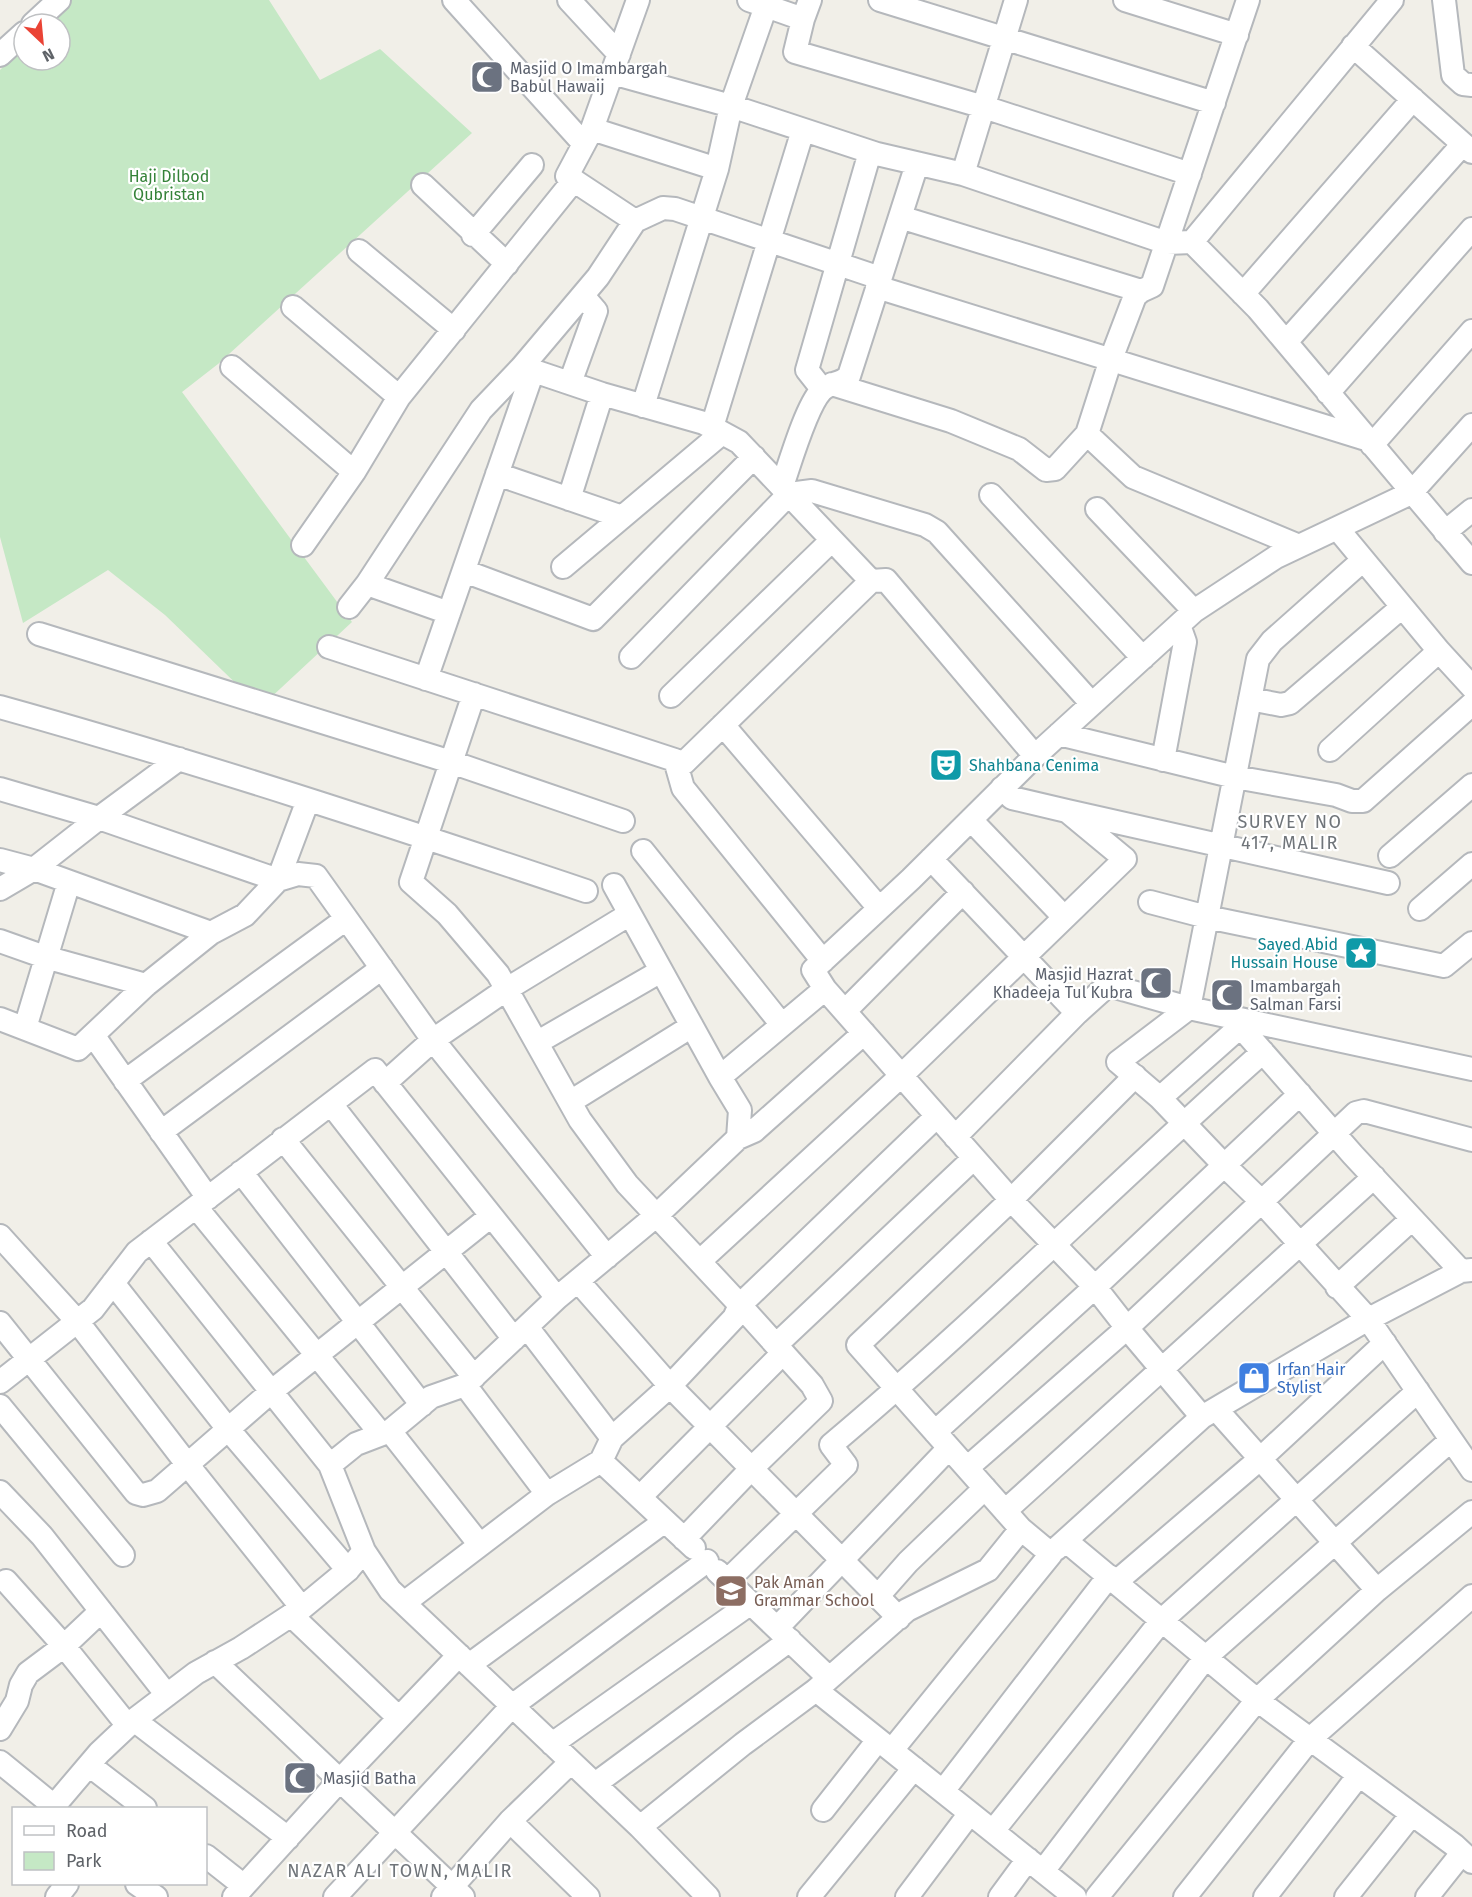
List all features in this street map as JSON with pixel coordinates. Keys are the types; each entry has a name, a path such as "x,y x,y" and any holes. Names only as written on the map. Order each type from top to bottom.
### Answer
{"street":[{"path":"46,12 59,0"},
{"path":"454,0 588,136 717,169"},
{"path":"570,0 615,64 731,106 870,152 963,174 1167,243 1192,242 1286,342 1472,563"},
{"path":"635,221 567,176 588,136 638,0"},
{"path":"880,0 1214,103"},
{"path":"963,174 1016,0"},
{"path":"1125,0 1237,34"},
{"path":"870,152 807,370 827,387 951,421 1019,448 1046,470 1055,469 1087,434 1111,359 1135,296 1152,286 1248,0"},
{"path":"1192,242 1392,0"},
{"path":"1444,0 1453,75 1463,84 1472,85"},
{"path":"643,406 717,169 758,3 806,9 795,52 984,107 1190,174"},
{"path":"0,55 12,44"},
{"path":"1286,342 1467,148 1353,46"},
{"path":"1243,294 1413,99"},
{"path":"563,567 622,517 717,430 803,130"},
{"path":"631,657 786,490 812,404 827,387 842,382 849,376 917,164"},
{"path":"473,235 532,165"},
{"path":"303,545 354,472 399,397 574,180"},
{"path":"423,185 473,235 507,264"},
{"path":"349,607 367,584 481,410 528,369 598,278 635,221 663,208 701,218 837,264 879,282 1369,442"},
{"path":"900,217 1141,291"},
{"path":"1328,393 1472,230"},
{"path":"359,252 454,330"},
{"path":"570,383 596,311 583,296"},
{"path":"293,307 399,397"},
{"path":"1369,442 1472,331"},
{"path":"232,367 354,472"},
{"path":"528,369 602,394 704,423 739,442 871,581"},
{"path":"426,679 497,474 528,369"},
{"path":"569,499 602,394"},
{"path":"1377,1590 1261,1458 1162,1370 1095,1287 1011,1200 825,989 813,970 931,859 1035,756 1186,618 1276,557 1411,493 1472,425"},
{"path":"1087,434 1133,477 1299,546"},
{"path":"464,571 593,619 754,457"},
{"path":"497,474 622,517"},
{"path":"786,490 812,491 925,525 937,532 1092,704"},
{"path":"991,495 1143,658"},
{"path":"1097,509 1186,618 1185,642 1164,760"},
{"path":"1445,532 1472,510"},
{"path":"1337,528 1362,561 1472,687"},
{"path":"671,696 832,540"},
{"path":"1362,561 1272,641 1258,659 1189,1008 1118,1062 1160,1098 1261,1201 1368,1319 1472,1470"},
{"path":"329,647 684,763 871,581 886,580 1035,756"},
{"path":"367,584 449,613"},
{"path":"1250,699 1281,705 1290,703 1402,607"},
{"path":"39,634 451,762 623,821"},
{"path":"1330,750 1439,651"},
{"path":"474,694 411,882 447,914 498,974 580,1120 627,1184 780,1349 812,1385 821,1401 684,1539"},
{"path":"1059,734 1235,777 1336,795 1352,801 1363,801 1472,704"},
{"path":"0,707 130,743 426,837 586,891"},
{"path":"723,725 879,908"},
{"path":"0,889 34,869 179,759"},
{"path":"675,760 683,788 823,961"},
{"path":"1390,856 1472,785"},
{"path":"0,789 99,818 278,880 298,874 316,876 433,1040 607,1257"},
{"path":"1002,789 1012,798 1388,883"},
{"path":"0,1019 78,1049 146,985 211,933 245,915 278,880 308,800"},
{"path":"700,1261 902,1076 1125,858 1067,811"},
{"path":"971,820 1064,917"},
{"path":"643,851 782,1025"},
{"path":"931,859 1077,1013"},
{"path":"0,860 34,869 211,933"},
{"path":"1420,909 1472,864"},
{"path":"25,1028 69,882"},
{"path":"614,885 720,1077 741,1110 738,1138"},
{"path":"845,1011 963,892"},
{"path":"1149,902 1207,917 1444,966 1472,943"},
{"path":"386,1083 433,1040 507,989 630,914"},
{"path":"125,1080 346,919"},
{"path":"0,941 45,957 146,985"},
{"path":"161,1132 382,968"},
{"path":"538,1042 662,971"},
{"path":"955,1137 1077,1013 1108,985 1236,1022 1472,1069"},
{"path":"720,1077 825,989"},
{"path":"823,1810 885,1745 1059,1547 1209,1413 1368,1319 1467,1271 1412,1219 1236,1022"},
{"path":"1160,1098 1236,1022"},
{"path":"570,1102 692,1026"},
{"path":"330,1465 356,1444 386,1433 431,1397 470,1381 557,1298 657,1215 738,1138 754,1131 864,1033"},
{"path":"93,1035 161,1132 202,1202 318,1357 386,1433 480,1545"},
{"path":"727,1581 846,1465 831,1444 897,1389 1184,1122 1263,1052"},
{"path":"0,1382 93,1309 137,1252 375,1070 557,1298"},
{"path":"1135,1076 1011,1200 858,1345 1021,1529 1059,1547 1113,1579 1257,1700 1412,1814 1467,1858 1427,1897"},
{"path":"595,1785 783,1634 942,1440 1095,1287 1300,1094"},
{"path":"331,1104 447,1252 612,1438"},
{"path":"967,1468 1127,1328 1356,1113 1364,1112 1472,1140"},
{"path":"404,1603 547,1494 601,1461 612,1438 670,1386 734,1318 740,1305 937,1116"},
{"path":"283,1139 402,1287 547,1494"},
{"path":"640,1497 780,1349 974,1158"},
{"path":"241,1172 422,1405"},
{"path":"1005,1511 1374,1177"},
{"path":"0,1323 136,1493 143,1495 157,1491 272,1391 318,1357 491,1216"},
{"path":"1337,1287 1412,1219"},
{"path":"0,1236 77,1322 297,1611 399,1718"},
{"path":"151,1241 330,1465 364,1551 390,1590 639,1827 708,1897"},
{"path":"578,1281 670,1386 899,1618"},
{"path":"113,1283 228,1429 348,1570"},
{"path":"943,1791 1113,1579 1261,1458 1385,1343"},
{"path":"993,1831 1162,1620 1418,1391"},
{"path":"0,1406 123,1555"},
{"path":"1000,1897 1036,1865 1206,1657 1451,1440"},
{"path":"601,1461 783,1634 823,1684 885,1745 1075,1897"},
{"path":"878,1596 908,1562 985,1488"},
{"path":"0,1492 42,1536 167,1695"},
{"path":"1097,1897 1257,1700 1377,1590 1472,1512"},
{"path":"207,1857 239,1891 399,1718 464,1660 665,1521"},
{"path":"639,1827 823,1684 907,1610 988,1570 1021,1529"},
{"path":"0,1762 55,1807 90,1765 131,1723 196,1673 297,1611 348,1570 364,1551"},
{"path":"335,1897 512,1706 707,1561"},
{"path":"6,1581 131,1723 288,1838"},
{"path":"1185,1897 1310,1738 1472,1596"},
{"path":"552,1744 751,1603"},
{"path":"0,1729 17,1701 21,1685 28,1673 64,1646 101,1611"},
{"path":"215,1662 396,1833 453,1893 510,1821 571,1762"},
{"path":"90,1765 142,1807"},
{"path":"809,1897 914,1768"},
{"path":"1265,1897 1359,1775"},
{"path":"907,1897 970,1813"},
{"path":"1346,1897 1412,1814"},
{"path":"510,1821 588,1897"},
{"path":"57,1897 66,1885"}],"green space":[{"name":"Haji Dilbod Qubristan","path":"72,0 269,0 320,80 380,49 472,133 218,364 182,392 352,622 267,701 252,699 165,615 108,570 23,623 0,537 0,70 12,58 12,72 72,72 72,12 60,12"}],"place":[{"name":"Masjid O Imambargah Babul Hawaij","path":"487,77"},
{"name":"Shahbana Cenima","path":"946,765"},
{"name":"Sayed Abid Hussain House","path":"1361,953"},
{"name":"Masjid Hazrat Khadeeja Tul Kubra","path":"1156,983"},
{"name":"Imambargah Salman Farsi","path":"1227,995"},
{"name":"Irfan Hair Stylist","path":"1254,1378"},
{"name":"Pak Aman Grammar School","path":"731,1591"},
{"name":"Masjid Batha","path":"300,1778"}],"district":[{"name":"SURVEY NO 417, MALIR","path":"1290,832"},
{"name":"NAZAR ALI TOWN, MALIR","path":"400,1871"}]}
